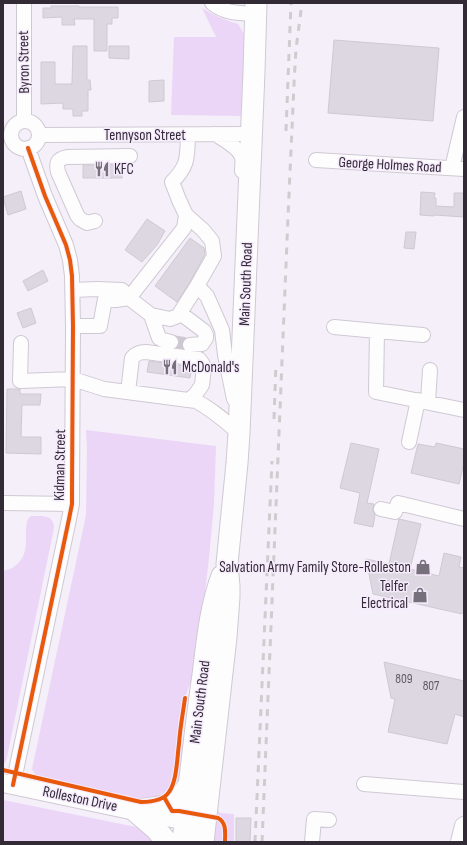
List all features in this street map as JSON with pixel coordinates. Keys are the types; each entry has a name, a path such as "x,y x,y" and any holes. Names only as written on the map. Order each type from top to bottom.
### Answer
{"highway":[{"name":"Main South Road","path":"184,842 197,829 224,676 229,597 227,564 239,433 256,8"},
{"name":"Main South Road","path":"197,829 190,783 210,626 221,577 227,564"},
{"path":"135,811 161,808 172,804 179,798 190,783"},
{"path":"135,811 156,829 167,842"}],"main road":[{"name":"Rolleston Drive","path":"8,784 135,811 197,829"},
{"path":"460,842 464,826"}],"street":[{"name":"Byron Street","path":"24,3 24,121"},
{"path":"212,3 225,11 256,8"},
{"path":"458,169 464,117"},
{"path":"24,121 33,124 36,127 39,136 36,144 23,149 7,136 16,124 24,121"},
{"path":"73,290 122,290 129,298 151,315 170,320 178,316 214,256 212,241 203,230 186,215 172,182 181,172 186,162 188,154 188,134"},
{"path":"215,134 236,149 242,157 236,294 244,316"},
{"name":"Tennyson Street","path":"39,136 252,134"},
{"name":"Kidman Street","path":"8,784 72,504 74,326 70,260 66,245 45,196 28,148"},
{"path":"95,221 87,223 80,219 77,215 58,172 58,161 67,156 130,156"},
{"name":"George Holmes Road","path":"316,160 458,169"},
{"path":"74,326 100,326 105,299 116,300 129,298 184,228 186,215"},
{"path":"197,286 207,296 222,330 239,433"},
{"path":"180,313 204,331 206,335 206,338 202,344 190,344"},
{"path":"151,315 159,338 171,342"},
{"path":"334,327 423,336"},
{"path":"377,331 376,392 464,410"},
{"path":"21,343 20,381 73,379 104,389 196,401 207,407 239,433"},
{"path":"128,392 132,358 137,353 146,352 199,359 204,367 202,386 189,400"},
{"path":"409,442 423,401 430,370"},
{"path":"381,509 395,512 398,503 464,518"},
{"path":"3,504 72,504"},
{"path":"364,784 464,792"},
{"path":"312,842 314,820 329,820"}],"shaded area":[{"path":"202,8 228,21 238,24 244,34 242,116 171,115 174,37 216,37"},
{"path":"86,430 216,446 214,504 202,617 193,675 185,698 180,731 184,749 181,777 177,791 143,805 39,782 32,769 86,515"},
{"path":"31,516 41,516 51,519 54,524 54,528 7,757 3,765 3,571 14,567 21,560 26,546 26,526"},
{"path":"3,800 146,829 161,842 3,842"},
{"path":"215,806 220,813 234,814 234,842 211,842"}],"building":[{"path":"51,6 118,7 118,18 112,18 112,24 107,24 107,51 94,51 94,19 74,19 75,25 62,25 62,17 43,18 43,8 51,8"},
{"path":"334,40 439,48 433,121 328,113"},
{"path":"73,46 87,46 87,80 90,80 91,90 88,90 88,111 82,111 82,116 73,116 73,109 63,109 63,103 41,104 41,62 55,62 55,84 72,84"},
{"path":"109,46 129,46 129,59 109,58"},
{"path":"164,80 164,101 149,102 149,81"},
{"name":"KFC","path":"83,165 122,165 122,178 83,178"},
{"path":"21,191 26,209 8,215 3,197"},
{"path":"421,192 435,193 434,198 436,198 436,206 454,207 454,193 464,193 464,217 420,215"},
{"path":"147,219 165,231 157,245 142,262 125,250"},
{"path":"406,232 416,232 414,249 404,248"},
{"path":"190,238 204,248 205,254 177,302 155,286"},
{"path":"43,270 48,281 28,291 23,281"},
{"path":"31,308 36,323 23,328 17,313"},
{"name":"McDonald's","path":"149,361 192,367 190,378 147,372"},
{"path":"7,389 20,389 20,394 41,394 40,405 22,405 21,437 41,437 41,454 6,453"},
{"path":"351,443 379,449 367,503 374,504 373,511 375,515 373,527 354,523 360,493 340,488"},
{"path":"436,443 464,449 464,463 459,484 411,473 418,444 435,447"},
{"path":"399,519 421,524 410,569 439,576 444,553 461,557 459,567 464,568 464,613 462,614 373,594 366,559 389,564"},
{"path":"384,662 464,681 464,717 455,714 447,744 388,732 395,699 391,698"},
{"path":"236,818 251,818 250,842 236,842"}],"tunnel":[{"path":"171,342 190,345"}],"railway":[{"path":"286,131 291,3"},
{"path":"262,842 294,84 296,49 302,3"},
{"path":"274,419 276,363"},
{"path":"255,842 272,461"}],"cycle path":[{"path":"13,785 72,504 72,276 66,245 45,196 28,148"},
{"path":"3,770 141,802 160,799 169,792 174,782 185,698"},
{"path":"164,797 172,811 218,818 221,820 225,828 225,842"}],"place":[{"name":"KFC","path":"102,169"},
{"name":"McDonald's","path":"170,367"},
{"name":"Salvation Army Family Store-Rolleston","path":"423,567"},
{"name":"Telfer Electrical","path":"420,595"}]}
